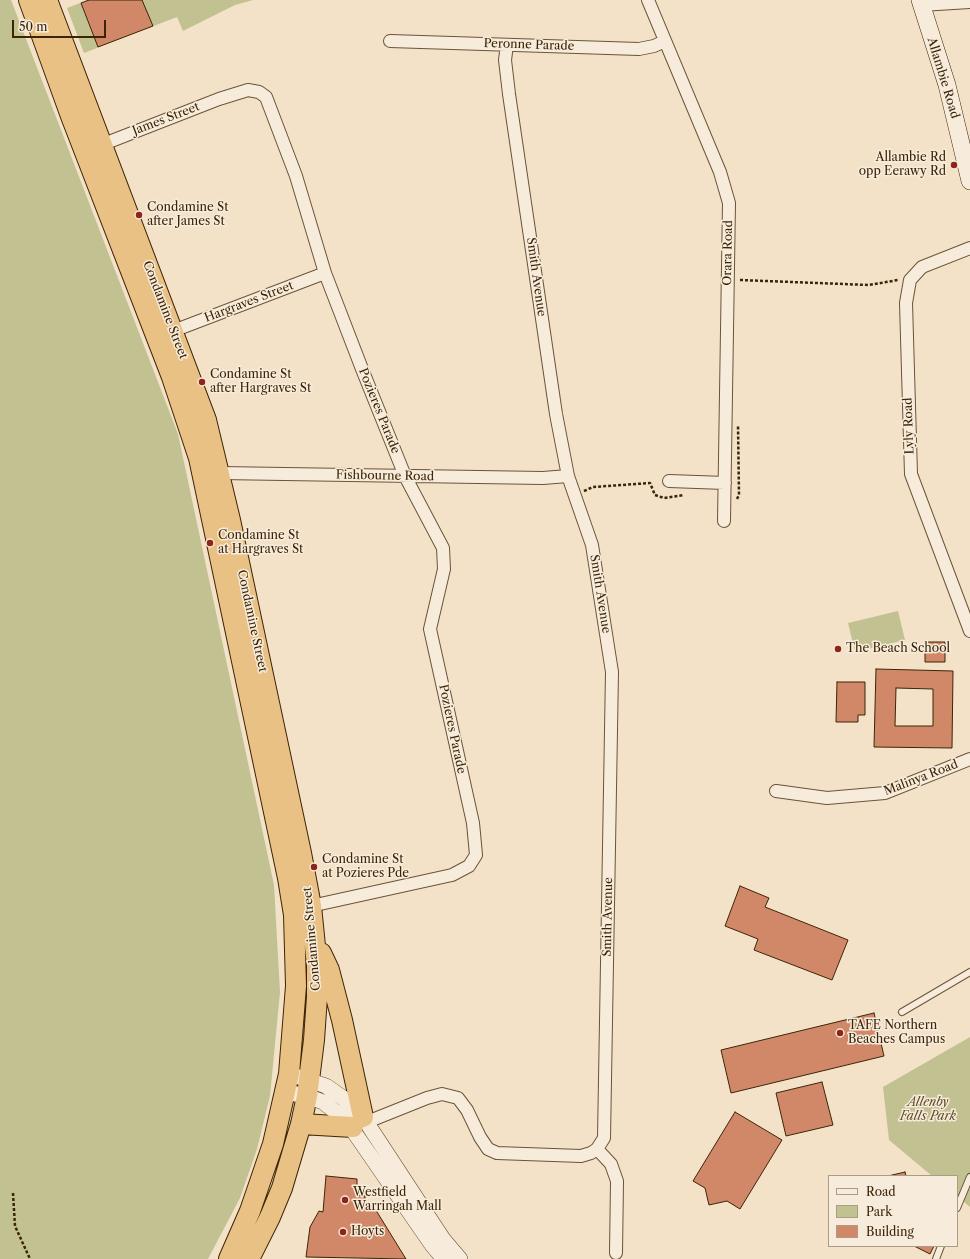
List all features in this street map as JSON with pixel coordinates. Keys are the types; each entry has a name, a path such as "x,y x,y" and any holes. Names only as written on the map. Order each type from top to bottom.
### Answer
{"highway":[{"name":"Condamine Street","path":"29,0 173,331 206,420 211,473 294,915 296,986 287,1083 273,1144 262,1178 230,1259"},
{"name":"Condamine Street","path":"47,0 93,148 172,376 187,417 211,473 302,853 311,906 317,997 308,1088 301,1124 282,1188 270,1217 249,1259"},
{"path":"301,1124 361,1122 329,970 314,936"}],"main road":[{"name":"Allambie Road","path":"920,2 947,85 970,176"}],"street":[{"name":"Orara Road","path":"648,0 720,172 729,203 724,521"},
{"path":"920,2 970,2"},
{"name":"Peronne Parade","path":"390,41 639,49 654,46 666,41"},
{"name":"Smith Avenue","path":"507,45 506,60 510,101 556,414 568,476 592,545 612,672 605,1124 604,1138 597,1149"},
{"name":"James Street","path":"93,148 219,99 248,90"},
{"name":"Pozieres Parade","path":"248,90 258,92 266,97 274,115 296,176 326,273 405,476 443,548 444,569 430,629 473,823 476,855 469,866 452,875 311,906"},
{"path":"910,280 915,273 927,264 970,248"},
{"name":"Hargraves Street","path":"173,331 326,273"},
{"name":"Lyly Road","path":"910,280 906,303 911,474 970,631"},
{"name":"Fishbourne Road","path":"211,473 543,478 568,476"},
{"path":"669,481 725,483"},
{"name":"Malinya Road","path":"776,791 826,798 885,793 970,759"},
{"path":"287,1083 343,1098 439,1233 460,1259"},
{"path":"361,1122 442,1094 458,1098 467,1110 480,1137 488,1149 497,1153 581,1156 591,1153 597,1149 611,1164 617,1181 616,1253"},
{"path":"361,1122 432,1245 444,1259"}],"lane":[{"path":"902,1012 970,972"},
{"path":"958,1206 970,1177"},
{"path":"936,1259 941,1247"}],"path":[{"path":"737,280 868,285 910,280"},
{"path":"575,494 593,487 650,483"},
{"path":"12,1193 15,1226 30,1259"}],"green space":[{"path":"0,0 11,0 178,434 274,885 280,992 270,1096 257,1149 240,1198 208,1259 0,1259"},
{"path":"88,0 253,0 235,5 183,31 177,17 84,53 67,8"},
{"path":"898,611 905,640 855,652 848,623"},
{"name":"Allenby Falls Park","path":"970,1037 970,1207 958,1197 958,1175 931,1175 889,1140 883,1087"}],"building":[{"path":"89,0 142,0 153,26 98,47 81,3"},
{"path":"925,642 945,642 945,662 925,662"},
{"path":"876,669 953,671 952,748 874,747","holes":["896,688 933,689 933,726 895,726"]},
{"path":"837,682 865,682 865,715 858,715 858,722 836,722"},
{"path":"740,886 769,898 765,907 848,940 832,980 754,950 758,939 725,926"},
{"path":"874,1013 884,1056 731,1093 721,1050"},
{"path":"822,1082 833,1125 786,1136 776,1093"},
{"path":"735,1112 782,1140 740,1209 727,1201 709,1205 705,1188 693,1181"},
{"path":"905,1172 906,1175 892,1175"},
{"path":"326,1176 357,1179 357,1195 365,1196 365,1206 374,1207 406,1259 306,1257 310,1227 319,1211 323,1212"},
{"path":"916,1247 934,1247 930,1254"}],"place":[{"name":"Allambie Rd opp Eerawy Rd","path":"954,165"},
{"name":"Condamine St after James St","path":"139,215"},
{"name":"Condamine St after Hargraves St","path":"202,382"},
{"name":"Condamine St at Hargraves St","path":"210,543"},
{"name":"The Beach School","path":"838,649"},
{"name":"Condamine St at Pozieres Pde","path":"314,867"},
{"name":"TAFE Northern Beaches Campus","path":"840,1033"},
{"name":"Westfield Warringah Mall","path":"345,1200"},
{"name":"Hoyts","path":"343,1232"}]}
